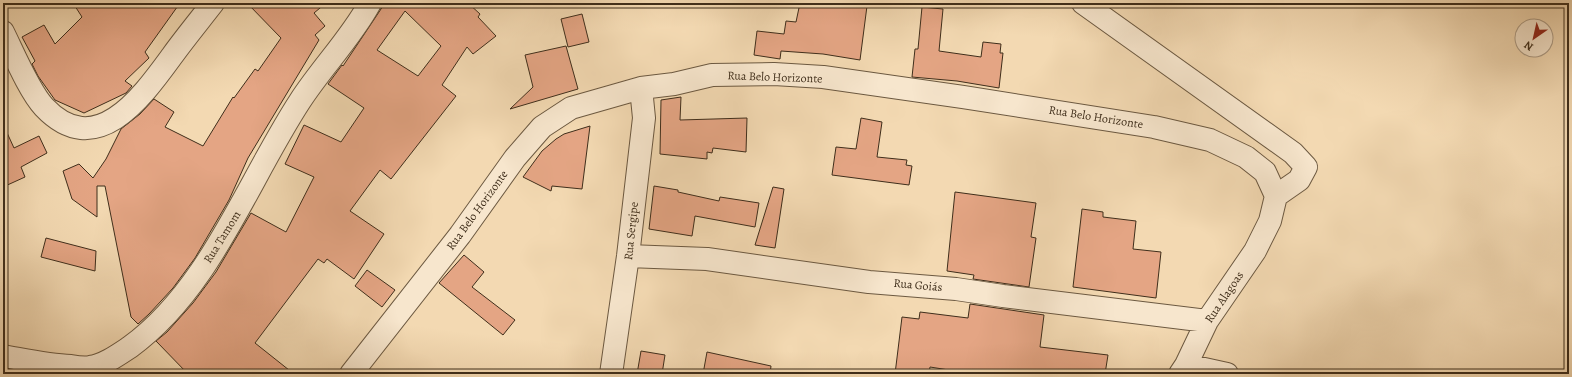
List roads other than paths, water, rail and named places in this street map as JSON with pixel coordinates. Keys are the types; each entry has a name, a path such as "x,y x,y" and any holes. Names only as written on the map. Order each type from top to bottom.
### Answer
{"street":[{"path":"3,32 26,78 43,106 62,122 83,128 105,125 126,112 148,89 213,3"},
{"name":"Rua Tamom","path":"3,356 50,365 90,367 116,357 151,331 206,263 234,219 272,146 301,100 347,38 370,3"},
{"path":"1083,3 1293,153 1306,167 1299,180 1276,196"},
{"name":"Rua Belo Horizonte","path":"350,374 460,235 515,158 542,127 570,108 641,88 674,84 712,75 774,74 822,77 963,97 1154,127 1210,140 1246,157 1265,172 1276,196"},
{"name":"Rua Sergipe","path":"611,374 628,256 644,118 641,88"},
{"name":"Rua Alagoas","path":"1183,370 1206,321 1255,251 1270,221 1276,196"},
{"name":"Rua Goiás","path":"628,256 707,260 869,282 956,288 1003,296 1206,321"},
{"path":"1183,370 1226,374"}]}
